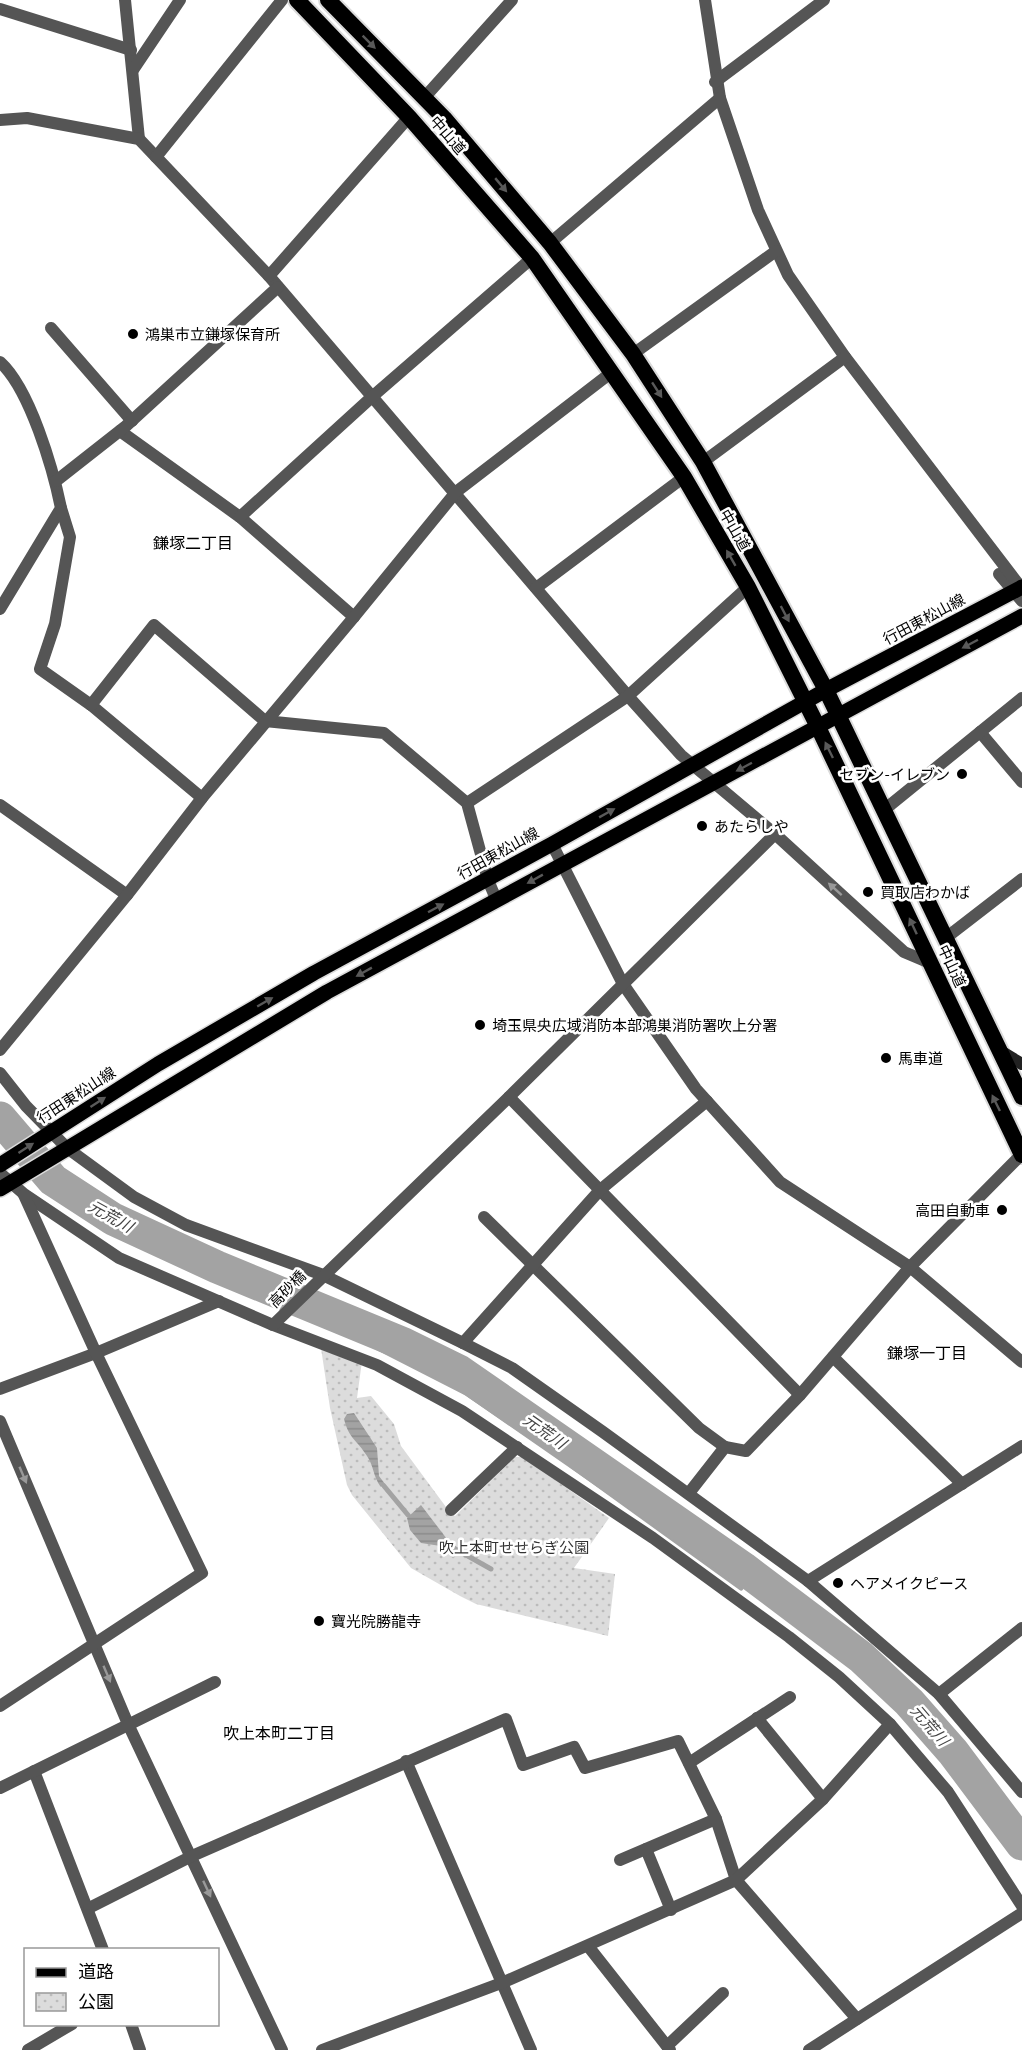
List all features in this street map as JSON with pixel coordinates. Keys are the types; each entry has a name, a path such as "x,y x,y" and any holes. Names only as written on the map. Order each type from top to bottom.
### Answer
{"highway":[{"name":"中山道","path":"297,0 409,117 532,258 684,477 748,587 806,702 1022,1155"},
{"name":"中山道","path":"328,0 424,98 550,243 633,354 703,462 826,690 947,937 1022,1097"}],"main road":[{"name":"行田東松山線","path":"5,1175 50,1133 158,1064 314,973 488,880 826,690 1022,591"},
{"path":"5,1175 66,1148 327,993 496,899 1022,616"},
{"path":"1002,1052 1022,1064"}],"street":[{"path":"125,0 139,139"},
{"path":"133,70 180,0"},
{"path":"156,157 282,0"},
{"path":"424,98 512,0"},
{"path":"705,0 720,98 758,210 788,275 844,357 1022,591"},
{"path":"716,82 824,0"},
{"path":"0,9 131,50"},
{"path":"550,243 720,98"},
{"path":"269,276 409,117"},
{"path":"0,120 27,118 139,139 269,276 456,492 628,696 692,766 775,834 904,952 930,963"},
{"path":"633,354 776,251"},
{"path":"240,517 373,396 532,258"},
{"path":"56,481 132,421 278,287"},
{"path":"51,328 132,421"},
{"path":"703,462 844,357"},
{"path":"0,362 8,369 32,414 56,481 70,537 55,624 40,669 91,705 202,798"},
{"path":"0,1050 127,895 202,798 456,492 612,372"},
{"path":"120,431 240,517 354,617"},
{"path":"536,588 684,477"},
{"path":"0,609 61,508"},
{"path":"999,574 1022,591"},
{"path":"467,802 628,696 748,587"},
{"path":"91,705 154,625 265,721 384,733 467,802 488,880 496,899"},
{"path":"884,810 1022,698"},
{"path":"980,732 1022,782"},
{"path":"0,805 127,895"},
{"name":"高砂橋","path":"273,1324 509,1097 775,834"},
{"path":"552,844 623,984 707,1101 780,1182 910,1268 1022,1362"},
{"path":"947,937 1022,879"},
{"path":"0,1073 26,1106 66,1148 134,1197 186,1225 323,1275 512,1368 688,1492 808,1581 939,1694 1019,1788"},
{"path":"509,1097 800,1395"},
{"path":"463,1343 600,1190 707,1101"},
{"path":"484,1217 534,1263 699,1428 725,1447 746,1451 800,1395 910,1268 1022,1155"},
{"path":"5,1175 24,1194 118,1258 273,1324 377,1365 462,1411 653,1538 789,1636 839,1677 890,1724 948,1792 1022,1906"},
{"path":"0,1706 202,1573 96,1353 24,1194"},
{"path":"0,1389 96,1353 219,1301"},
{"path":"833,1357 962,1484"},
{"path":"0,1421 128,1724 282,2050"},
{"path":"808,1581 1022,1446"},
{"path":"451,1510 517,1447"},
{"path":"688,1492 725,1447"},
{"path":"939,1694 1022,1628"},
{"path":"0,1788 215,1682"},
{"path":"689,1763 790,1697"},
{"path":"757,1718 823,1798"},
{"path":"89,1908 192,1856 506,1719 524,1765 574,1747 585,1768 678,1741 716,1819 736,1880 857,2019"},
{"path":"322,2050 504,1982 736,1880 823,1798 890,1724"},
{"path":"406,1761 504,1982 531,2050"},
{"path":"34,1771 89,1908 102,1948"},
{"path":"620,1860 716,1819"},
{"path":"646,1849 671,1910"},
{"path":"809,2050 1022,1913"},
{"path":"588,1946 669,2048 723,1993"},
{"path":"28,2050 70,2026"},
{"path":"131,2026 141,2050"}],"green space":[{"name":"吹上本町せせらぎ公園","path":"321,1348 362,1361 357,1398 371,1396 394,1424 401,1446 455,1516 515,1457 523,1457 609,1518 574,1568 615,1574 608,1636 476,1604 411,1568 352,1495 347,1485 330,1408"}],"shaded area":[{"path":"354,1413 377,1448 379,1476 385,1484 381,1487 369,1460 346,1426 344,1419 347,1414"},
{"path":"421,1505 450,1543 447,1547 421,1543 410,1530 407,1518"}],"waterway":[{"name":"元荒川","path":"0,1118 53,1180 113,1219 217,1267 404,1344 459,1371 743,1568 861,1657 909,1702 953,1752 1022,1844"},
{"path":"374,1346 466,1393 563,1459"},
{"path":"572,1466 741,1588"},
{"path":"384,1486 408,1515"},
{"path":"450,1546 491,1569"}],"place":[{"name":"鴻巣市立鎌塚保育所","path":"133,334"},
{"name":"セブン-イレブン","path":"962,774"},
{"name":"あたらしや","path":"702,826"},
{"name":"買取店わかば","path":"868,892"},
{"name":"埼玉県央広域消防本部鴻巣消防署吹上分署","path":"480,1025"},
{"name":"馬車道","path":"886,1058"},
{"name":"高田自動車","path":"1002,1210"},
{"name":"ヘアメイクピース","path":"838,1583"},
{"name":"寶光院勝龍寺","path":"319,1621"}],"district":[{"name":"鎌塚二丁目","path":"193,543"},
{"name":"鎌塚一丁目","path":"927,1353"},
{"name":"吹上本町二丁目","path":"279,1733"}]}
